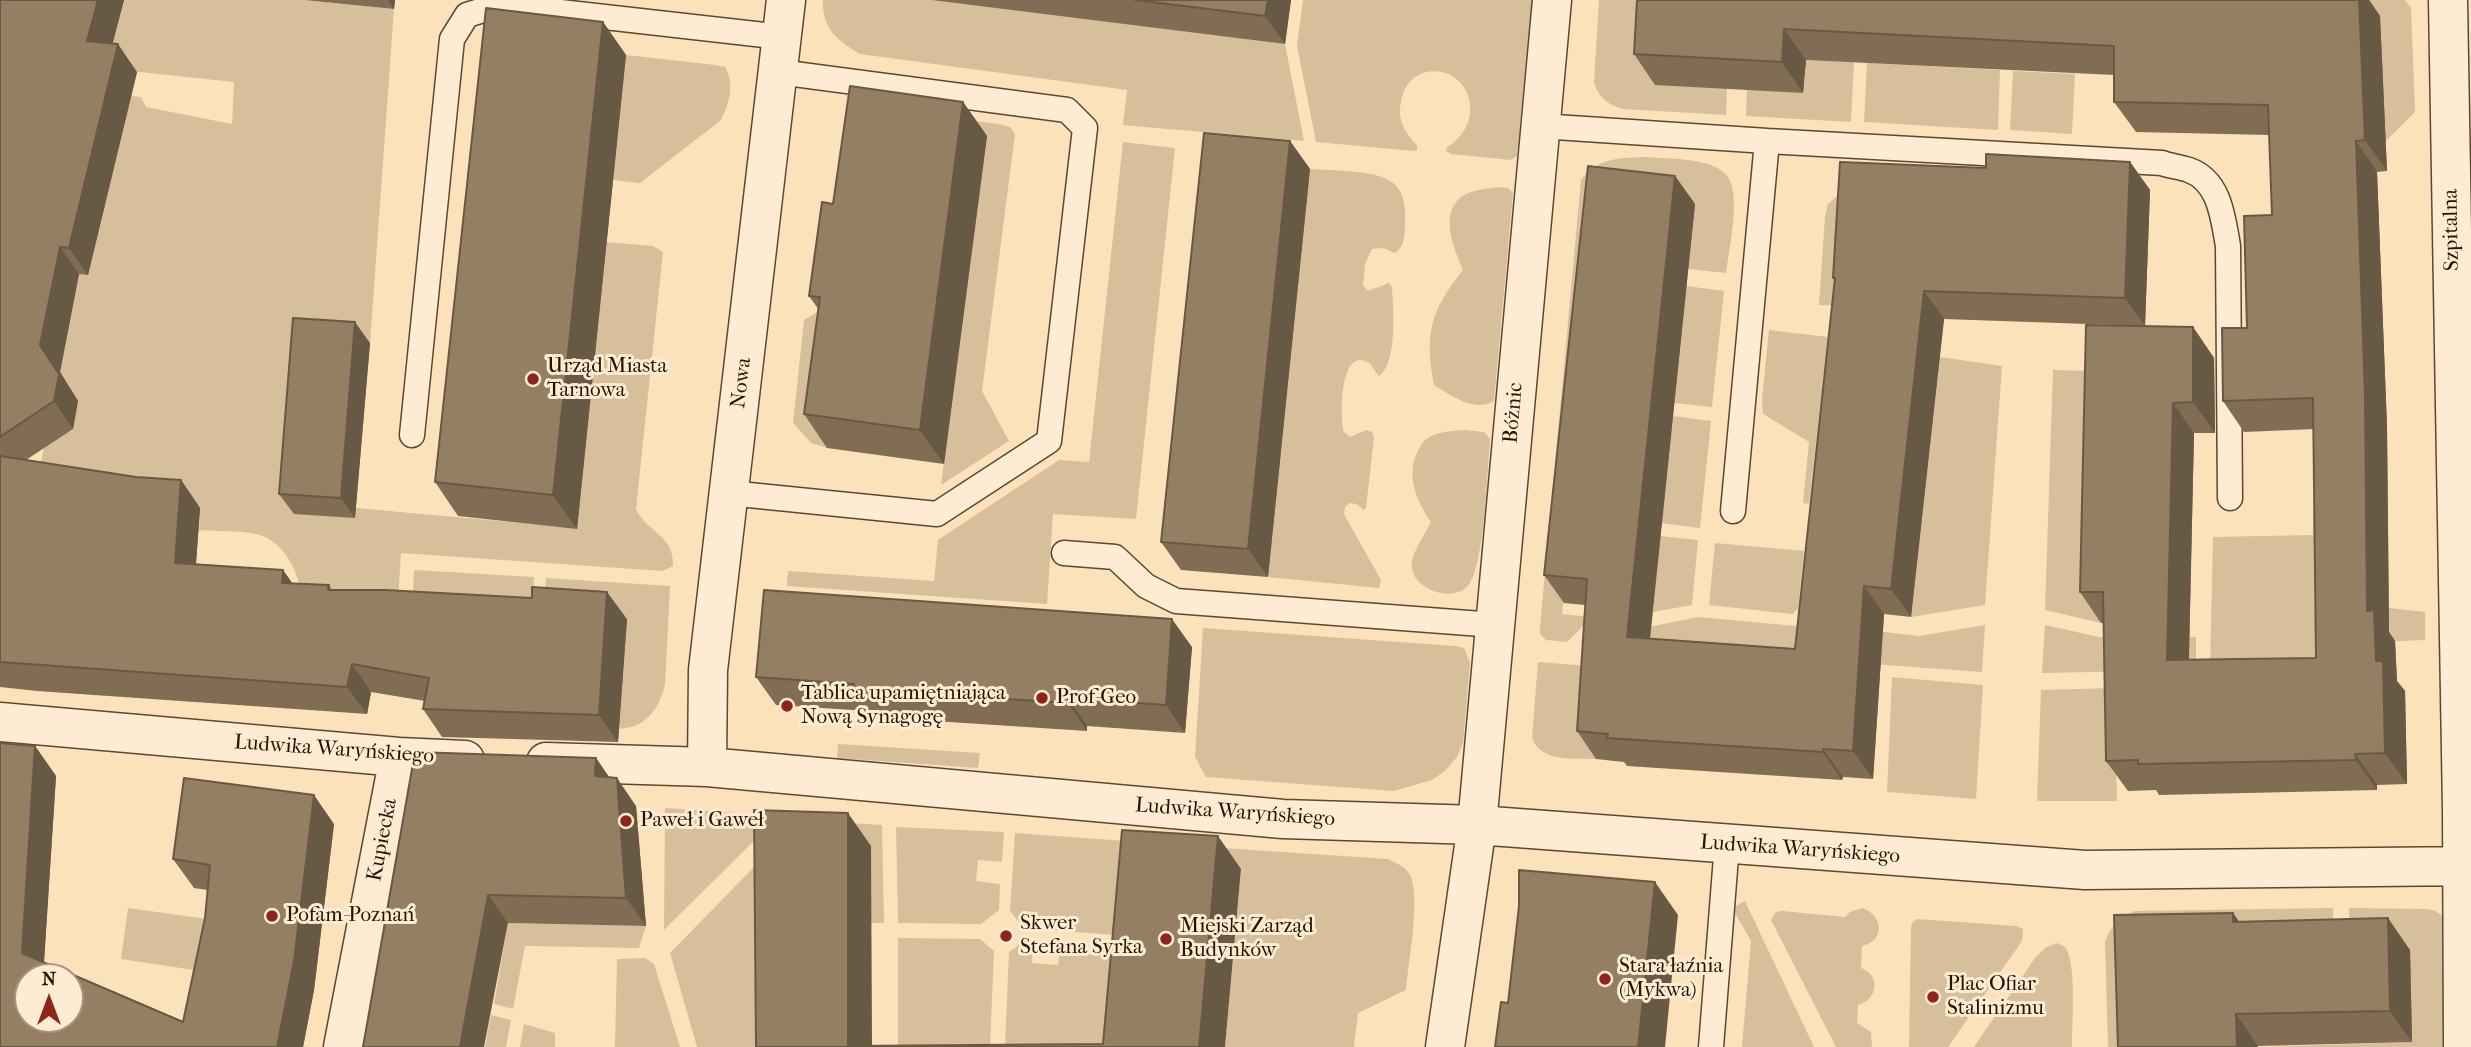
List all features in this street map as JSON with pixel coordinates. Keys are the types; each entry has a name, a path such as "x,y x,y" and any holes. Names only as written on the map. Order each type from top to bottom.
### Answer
{"street":[{"name":"Nowa","path":"707,767 708,670 786,0"},
{"name":"Bóżnic","path":"1445,1047 1477,825 1552,0"},
{"name":"Szpitalna","path":"2448,0 2463,382 2467,866 2463,1047"},
{"name":"Ludwika Waryńskiego","path":"0,722 398,757 707,767 1283,819 1477,825 2085,870 2467,866"},
{"name":"Kupiecka","path":"343,1047 398,757"}],"lane":[{"path":"412,435 452,39 467,15 499,5 780,54 1067,110 1084,128 1049,441 937,514 729,493"},
{"path":"1540,126 2161,163 2192,171 2210,186 2221,207 2228,246 2230,498"},
{"path":"1733,511 1767,141"},
{"path":"1064,553 1115,557 1146,586 1176,601 1495,625"},
{"path":"1711,1047 1727,844"}],"shaded area":[{"path":"120,0 304,0 394,9 370,343 308,338 355,518 356,508 576,528 607,242 653,246 663,252 636,509 647,524 665,540 672,555 673,566 663,571 401,553 397,617 302,597 294,569 277,545 253,533 199,530 200,507 36,485 48,428 69,432 73,429 78,401 55,394 79,274 88,275 131,96 141,97 146,107 232,124 234,82 102,68"},
{"path":"823,0 931,0 1285,44 1304,141 1123,125 1127,90 860,54 832,33 825,19"},
{"path":"1303,0 1532,0 1517,156 1511,160 1451,154 1446,151 1463,133 1468,123 1469,97 1462,85 1452,76 1440,72 1427,72 1416,77 1406,87 1401,102 1401,120 1417,145 1417,150 1316,142 1297,46"},
{"path":"1599,0 1660,0 1727,88 1726,115 1623,109 1605,100 1594,83"},
{"path":"2362,0 2405,0 2411,8 2415,112 2385,142 2380,16"},
{"path":"626,55 725,67 730,80 728,101 721,120 640,183 613,180"},
{"path":"1806,60 1854,62 1851,122 1746,116 1747,89 1803,93"},
{"path":"1867,63 2000,70 1998,130 1864,122"},
{"path":"2013,71 2075,74 2072,134 2010,130"},
{"path":"875,108 998,124 1010,127 1015,134 982,391 1009,441 941,485 987,136"},
{"path":"1123,142 1175,148 1136,519 1053,514 1047,604 787,586 788,571 934,581 938,540 1059,460 1089,462"},
{"path":"1641,157 1700,162 1716,167 1728,177 1734,197 1734,210 1726,273 1688,269 1608,195 1562,614 1592,617 1567,642 1546,640 1540,634 1540,627 1581,180 1600,164 1615,159"},
{"path":"1310,169 1364,173 1384,178 1396,185 1404,206 1404,235 1401,247 1395,253 1383,248 1372,249 1365,264 1363,285 1368,291 1389,283 1392,287 1393,334 1389,360 1379,376 1369,363 1359,360 1352,364 1347,373 1342,399 1344,432 1350,437 1366,430 1372,432 1374,437 1366,508 1364,510 1350,503 1345,507 1344,514 1381,580 1379,588 1268,577"},
{"path":"1497,187 1508,188 1513,193 1494,401 1479,405 1463,401 1434,385 1430,337 1437,311 1463,270 1451,234 1450,214 1454,205 1468,193"},
{"path":"1844,190 1852,306 1819,305 1825,216 1828,204"},
{"path":"1686,286 1724,291 1712,407 1674,403"},
{"path":"823,309 844,331 827,448 811,443 793,423 804,320"},
{"path":"1769,330 1828,337 1809,504 1803,503 1809,442 1763,414"},
{"path":"1940,357 2002,366 1985,605 1911,617"},
{"path":"2053,370 2092,371 2101,623 2045,610"},
{"path":"1673,416 1711,421 1700,528 1661,523"},
{"path":"1465,430 1484,432 1490,439 1482,535 1470,583 1463,590 1444,594 1424,586 1412,571 1413,556 1431,522 1414,488 1414,460 1426,439 1441,433"},
{"path":"2313,512 2336,512 2389,608 2425,612 2425,640 2375,642 2376,666 2210,670 2213,537 2313,535"},
{"path":"1660,536 1698,540 1692,605 1653,612"},
{"path":"1715,543 1804,551 1798,609 1792,614 1709,605"},
{"path":"414,570 534,577 531,625 412,618"},
{"path":"546,578 670,586 665,685 659,703 644,721 619,729 627,617 552,611 542,626"},
{"path":"1698,617 1796,626 1806,623 1919,636 1985,625 1982,672 1580,643 1602,621 1654,626"},
{"path":"2045,625 2099,637 2196,637 2196,670 2042,673"},
{"path":"1203,628 1464,648 1470,663 1463,743 1457,757 1445,771 1432,780 1394,791 1206,777 1195,757"},
{"path":"1538,662 1602,667 1596,759 1559,758 1536,746 1532,738"},
{"path":"1892,677 1983,685 1976,799 1887,792"},
{"path":"2114,688 2117,801 2037,801 2041,690"},
{"path":"838,744 980,753 978,768 837,758"},
{"path":"665,808 779,816 664,930"},
{"path":"800,820 882,825 884,923 871,923 779,1047 697,1047 670,953"},
{"path":"896,827 1004,832 1002,862 978,860 976,881 1000,884 999,910 981,924 898,923"},
{"path":"1015,833 1126,841 1115,935 1024,928 1010,911"},
{"path":"1147,843 1388,859 1400,865 1410,875 1414,898 1406,990 1358,1013 1354,1047 1225,1047 1241,869"},
{"path":"1745,901 1814,1047 1742,1047 1751,941 1732,908"},
{"path":"128,908 228,922 220,974 121,959"},
{"path":"1862,908 1875,916 1879,928 1875,939 1862,946 1861,968 1872,976 1874,987 1870,998 1858,1005 1857,1023 1871,1032 1872,1047 1836,1047 1771,920 1776,912 1782,911 1845,917"},
{"path":"2333,908 2334,951 2139,1047 2108,1047 2105,941 2113,926 2124,916 2135,911"},
{"path":"2349,908 2425,909 2437,912 2444,919 2449,1047 2264,1047 2411,1042 2350,951"},
{"path":"1917,919 2016,926 2023,929 2022,941 1948,1047 1909,1047 1911,928"},
{"path":"508,923 646,926 639,948 525,946 513,1009 494,1004"},
{"path":"898,938 980,939 994,951 990,1047 898,1047"},
{"path":"1022,943 1033,944 1032,963 1058,965 1060,947 1113,951 1106,1047 1005,1047 1009,952"},
{"path":"2056,943 2066,949 2070,962 2073,986 2072,1047 1974,1047 2035,958 2045,948"},
{"path":"645,958 654,964 680,1047 615,1047 617,959"},
{"path":"491,1015 511,1020 506,1047 485,1047"},
{"path":"524,1024 555,1033 555,1047 520,1047"}],"building":[{"path":"0,0 98,0 87,41 118,44 69,248 60,247 40,345 59,374 54,401 0,437"},
{"path":"1135,0 1268,0 1265,16"},
{"path":"1637,0 2359,0 2365,140 2356,141 2365,396 2367,611 2374,610 2376,661 2383,661 2385,753 2355,754 2356,760 2138,764 2138,760 2106,761 2103,592 2080,592 2086,325 2193,327 2193,402 2173,403 2167,660 2316,658 2313,398 2223,401 2222,328 2247,328 2244,216 2272,215 2268,105 2114,102 2114,46 1784,29 1782,62 1634,54"},
{"name":"Urząd Miasta Tarnowa","path":"486,8 603,22 553,495 435,482"},
{"path":"850,86 963,102 920,430 804,414 820,297 809,296 822,202 833,204"},
{"path":"1204,133 1290,141 1248,549 1161,542"},
{"path":"1986,154 2130,162 2125,298 1924,291 1891,589 1864,586 1853,751 1823,749 1823,752 1607,738 1608,734 1577,731 1587,579 1544,575 1588,166 1675,176 1627,637 1795,649 1835,278 1840,162 1986,168"},
{"path":"293,318 355,322 341,498 279,494"},
{"path":"0,456 136,477 181,480 175,563 283,570 282,583 329,585 328,590 385,590 532,598 532,587 607,592 599,715 423,709 429,678 352,664 347,687 0,662"},
{"path":"764,590 1172,619 1166,705 1068,698 1068,703 854,689 854,684 756,677"},
{"path":"0,743 35,746 22,953 45,963 14,963 14,1033 84,1033 84,980 183,1022 205,918 210,865 173,859 184,778 314,795 294,961 277,1047 0,1047"},
{"path":"415,752 596,758 595,776 617,778 626,898 488,895 460,1047 363,1047"},
{"path":"754,810 848,813 848,1046 1103,1044 1122,830 1218,836 1199,1047 756,1047"},
{"name":"Stara łaźnia (Mykwa)","path":"1519,870 1655,882 1638,1047 1495,1047 1501,1002 1508,1003 1519,906"},
{"path":"2233,913 2233,922 2388,918 2390,1011 2236,1014 2237,1047 2118,1047 2114,915"}],"place":[{"name":"Urząd Miasta Tarnowa","path":"533,379"},
{"name":"Prof-Geo","path":"1042,698"},
{"name":"Tablica upamiętniająca Nową Synagogę","path":"787,706"},
{"name":"Paweł i Gaweł","path":"626,821"},
{"name":"Pofam-Poznań","path":"272,916"},
{"name":"Skwer Stefana Syrka","path":"1006,936"},
{"name":"Miejski Zarząd Budynków","path":"1166,939"},
{"name":"Stara łaźnia (Mykwa)","path":"1605,979"},
{"name":"Plac Ofiar Stalinizmu","path":"1933,997"}]}
